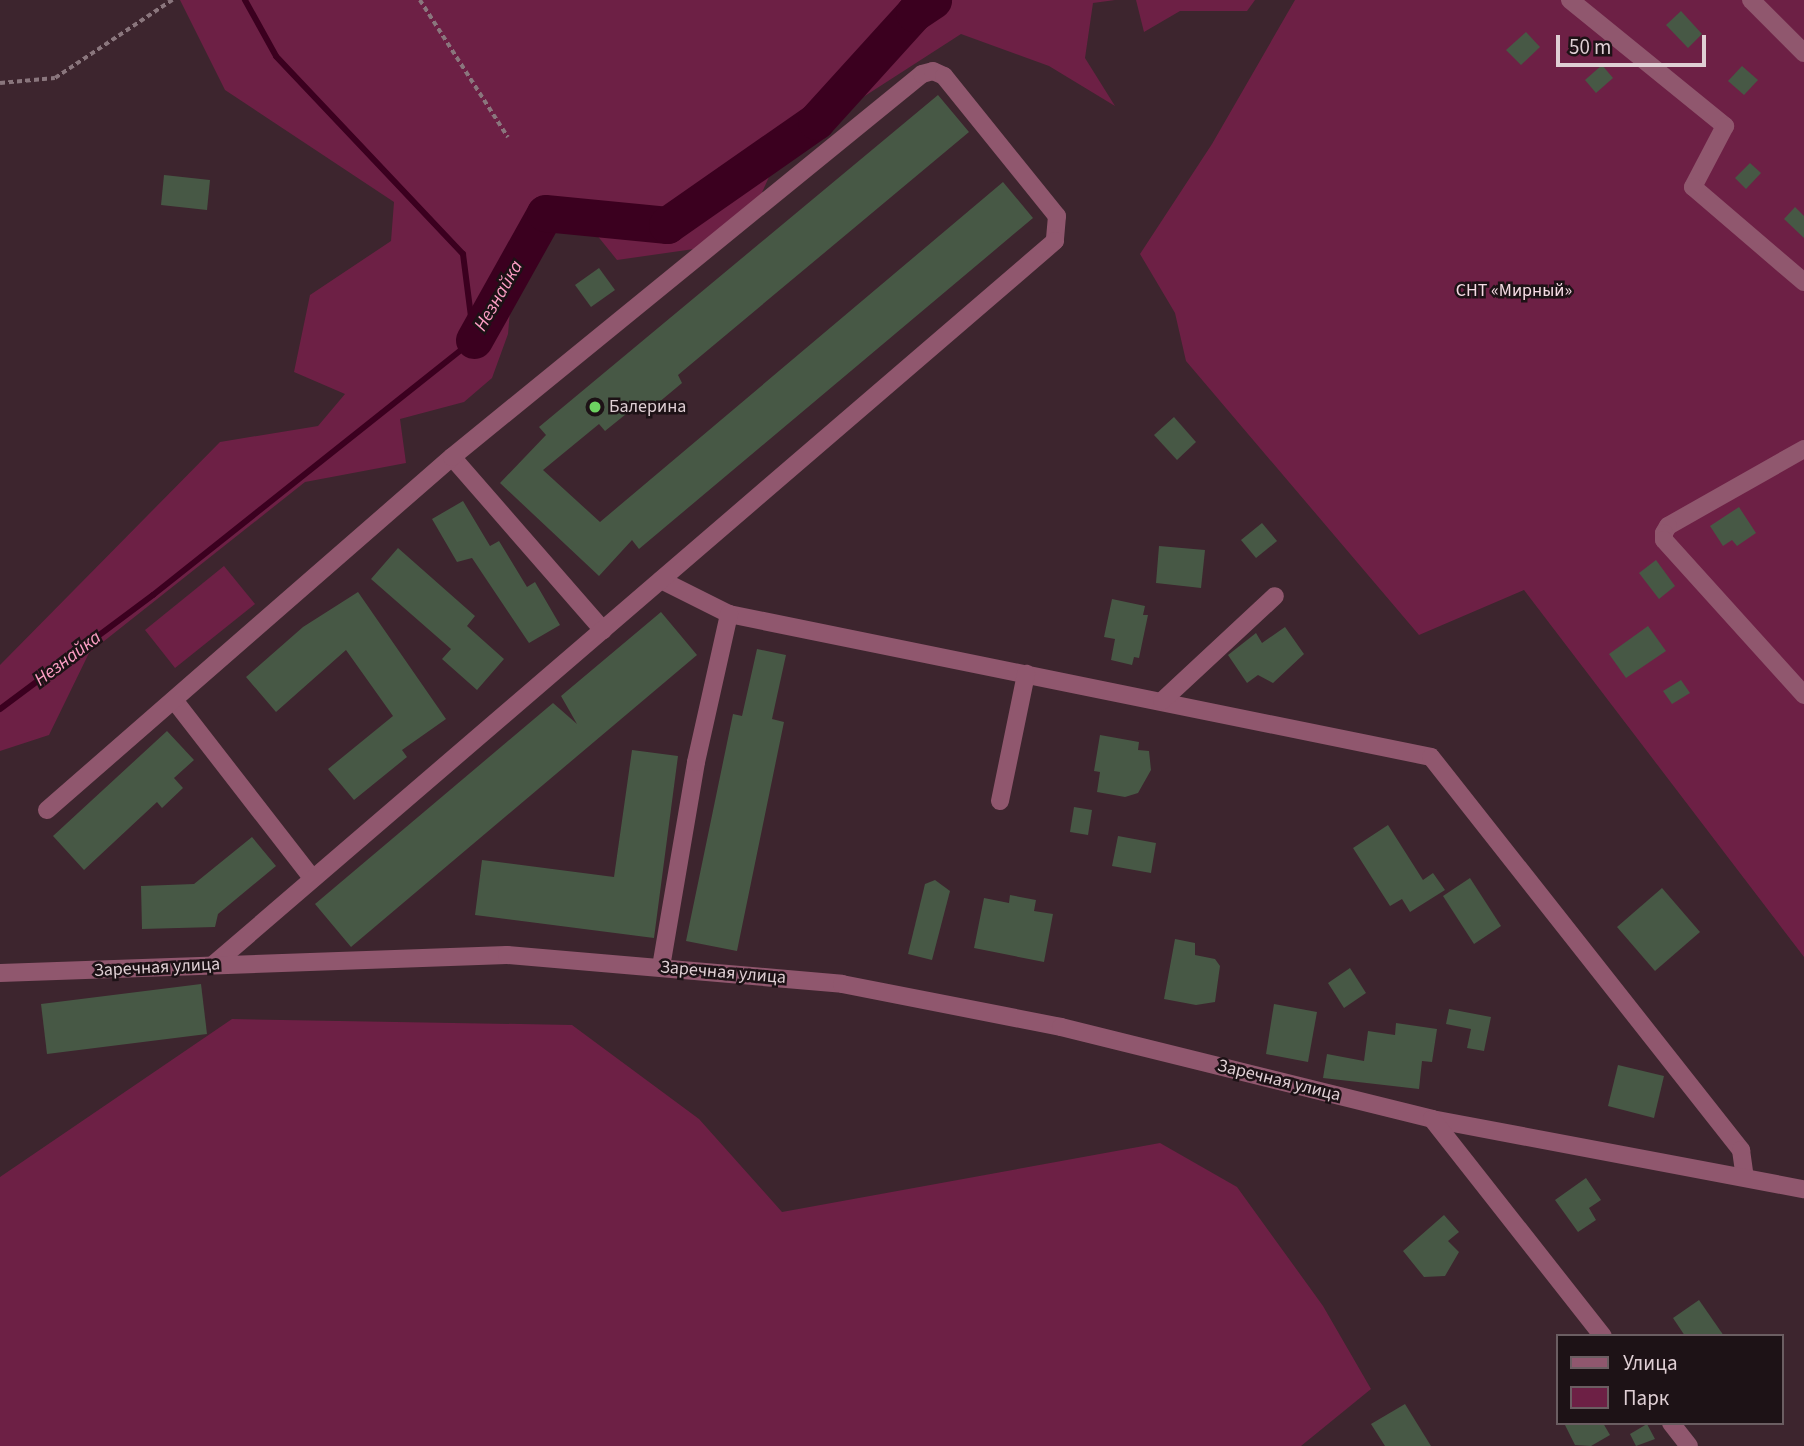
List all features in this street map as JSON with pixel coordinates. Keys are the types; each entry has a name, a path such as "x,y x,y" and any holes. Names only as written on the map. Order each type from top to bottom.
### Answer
{"street":[{"path":"1570,0 1725,126 1693,187 1804,282"},
{"path":"1751,0 1804,53"},
{"path":"47,810 452,457 922,74 933,71 944,76 1058,216 1055,242 214,965"},
{"path":"1804,449 1668,526 1664,540 1804,695"},
{"path":"452,457 603,630"},
{"path":"662,580 729,614 1431,757 1741,1150 1745,1177"},
{"path":"1161,701 1275,596"},
{"path":"661,967 696,762 729,614"},
{"path":"1000,801 1026,674"},
{"path":"174,700 312,878"},
{"name":"Заречная улица","path":"0,973 507,955 842,984 1061,1027 1432,1119 1804,1189"},
{"path":"1432,1119 1601,1334"},
{"path":"1673,1425 1689,1446"}],"path":[{"path":"0,83 55,78 172,0"},
{"path":"420,0 508,136"}],"green space":[{"path":"180,0 1115,0 1093,3 1085,58 1115,106 1049,66 961,34 781,150 755,208 701,248 617,260 571,203 512,288 508,334 492,378 464,402 400,419 406,463 305,482 89,653 49,735 0,751 0,665 220,442 318,426 345,394 294,372 310,295 391,241 394,202 225,90"},
{"path":"1136,0 1255,0 1247,11 1180,11 1144,32"},
{"name":"СНТ «Мирный»","path":"1295,0 1804,0 1804,957 1524,590 1419,635 1186,361 1175,313 1140,254 1212,144"},
{"path":"224,566 255,604 175,668 145,630"},
{"path":"232,1019 572,1025 699,1119 782,1212 1160,1143 1237,1187 1323,1306 1371,1389 1301,1446 0,1446 0,1177"}],"building":[{"path":"1681,11 1702,34 1688,48 1666,25"},
{"path":"1526,32 1540,47 1521,65 1506,50"},
{"path":"1602,65 1613,78 1596,93 1585,80"},
{"path":"1742,66 1758,80 1744,95 1728,81"},
{"path":"938,95 969,132 678,375 682,383 646,413 636,406 605,431 599,424 543,470 600,522 1003,182 1033,218 639,549 632,540 599,576 500,483 546,435 539,427"},
{"path":"1750,163 1761,173 1746,189 1735,178"},
{"path":"164,175 210,180 207,210 161,205"},
{"path":"1795,207 1804,216 1804,238 1784,219"},
{"path":"599,268 615,290 591,307 575,285"},
{"path":"1174,417 1196,442 1177,460 1154,435"},
{"path":"463,501 490,546 499,541 527,587 535,582 560,625 529,643 472,558 457,562 432,519"},
{"path":"1739,507 1756,533 1737,546 1732,540 1723,546 1710,526"},
{"path":"1262,523 1277,541 1256,558 1241,540"},
{"path":"1159,546 1205,550 1201,588 1156,583"},
{"path":"398,548 475,616 467,626 504,659 477,690 442,659 451,649 371,579"},
{"path":"1656,560 1675,586 1659,599 1639,573"},
{"path":"358,592 446,719 402,750 407,757 354,800 328,769 393,716 346,650 276,712 246,677 303,627"},
{"path":"1112,599 1145,606 1143,615 1148,615 1139,658 1134,657 1132,665 1111,660 1115,639 1104,637"},
{"path":"661,612 697,655 351,947 315,904 553,703 577,724 561,696"},
{"path":"1648,626 1666,651 1626,678 1609,654"},
{"path":"1285,627 1304,654 1273,683 1258,675 1247,683 1228,655 1256,633 1262,643"},
{"path":"757,649 786,655 772,719 784,722 737,951 686,941 733,714 742,716"},
{"path":"1681,680 1690,693 1672,704 1663,691"},
{"path":"167,731 194,760 174,778 183,788 162,808 157,802 84,870 53,836"},
{"path":"1100,735 1139,742 1138,750 1149,751 1151,770 1138,793 1125,797 1097,792 1100,772 1094,771"},
{"path":"632,750 678,756 654,938 475,915 482,860 614,877"},
{"path":"1074,807 1092,810 1088,835 1070,832"},
{"path":"1388,825 1423,880 1433,873 1445,890 1410,912 1402,899 1390,906 1353,848"},
{"path":"1118,836 1156,843 1151,873 1112,866"},
{"path":"252,837 276,866 218,914 215,927 142,929 141,886 194,884"},
{"path":"1470,878 1501,926 1474,944 1443,896"},
{"path":"935,880 950,891 932,960 908,954 925,884"},
{"path":"1662,888 1700,932 1655,971 1617,927"},
{"path":"1010,895 1036,900 1034,911 1053,914 1044,962 974,948 984,898 1009,903"},
{"path":"1175,939 1195,943 1195,955 1215,959 1220,966 1215,1002 1196,1005 1164,999"},
{"path":"1350,968 1366,993 1344,1008 1328,983"},
{"path":"201,984 207,1034 47,1054 41,1004"},
{"path":"1274,1004 1317,1012 1308,1062 1266,1054"},
{"path":"1449,1009 1491,1017 1484,1051 1467,1048 1471,1029 1446,1024"},
{"path":"1396,1023 1437,1029 1432,1062 1422,1061 1419,1089 1323,1078 1327,1054 1364,1061 1368,1031 1395,1035"},
{"path":"1618,1065 1664,1076 1654,1118 1608,1106"},
{"path":"1586,1178 1601,1200 1589,1208 1596,1220 1578,1232 1555,1200"},
{"path":"1444,1215 1459,1232 1448,1241 1459,1252 1445,1276 1424,1277 1403,1251"},
{"path":"1699,1300 1723,1334 1684,1334 1673,1318"},
{"path":"1405,1404 1431,1446 1385,1446 1371,1424"},
{"path":"1565,1425 1604,1425 1610,1435 1591,1446 1575,1445"},
{"path":"1648,1425 1655,1439 1636,1446 1630,1434"}],"waterway":[{"name":"Незнайка","path":"0,709 153,595 474,340 463,254 276,56 245,0"},
{"name":"Незнайка","path":"474,340 545,213 667,225 816,121 914,13 933,0"}],"place":[{"name":"Балерина","path":"595,407"}]}
